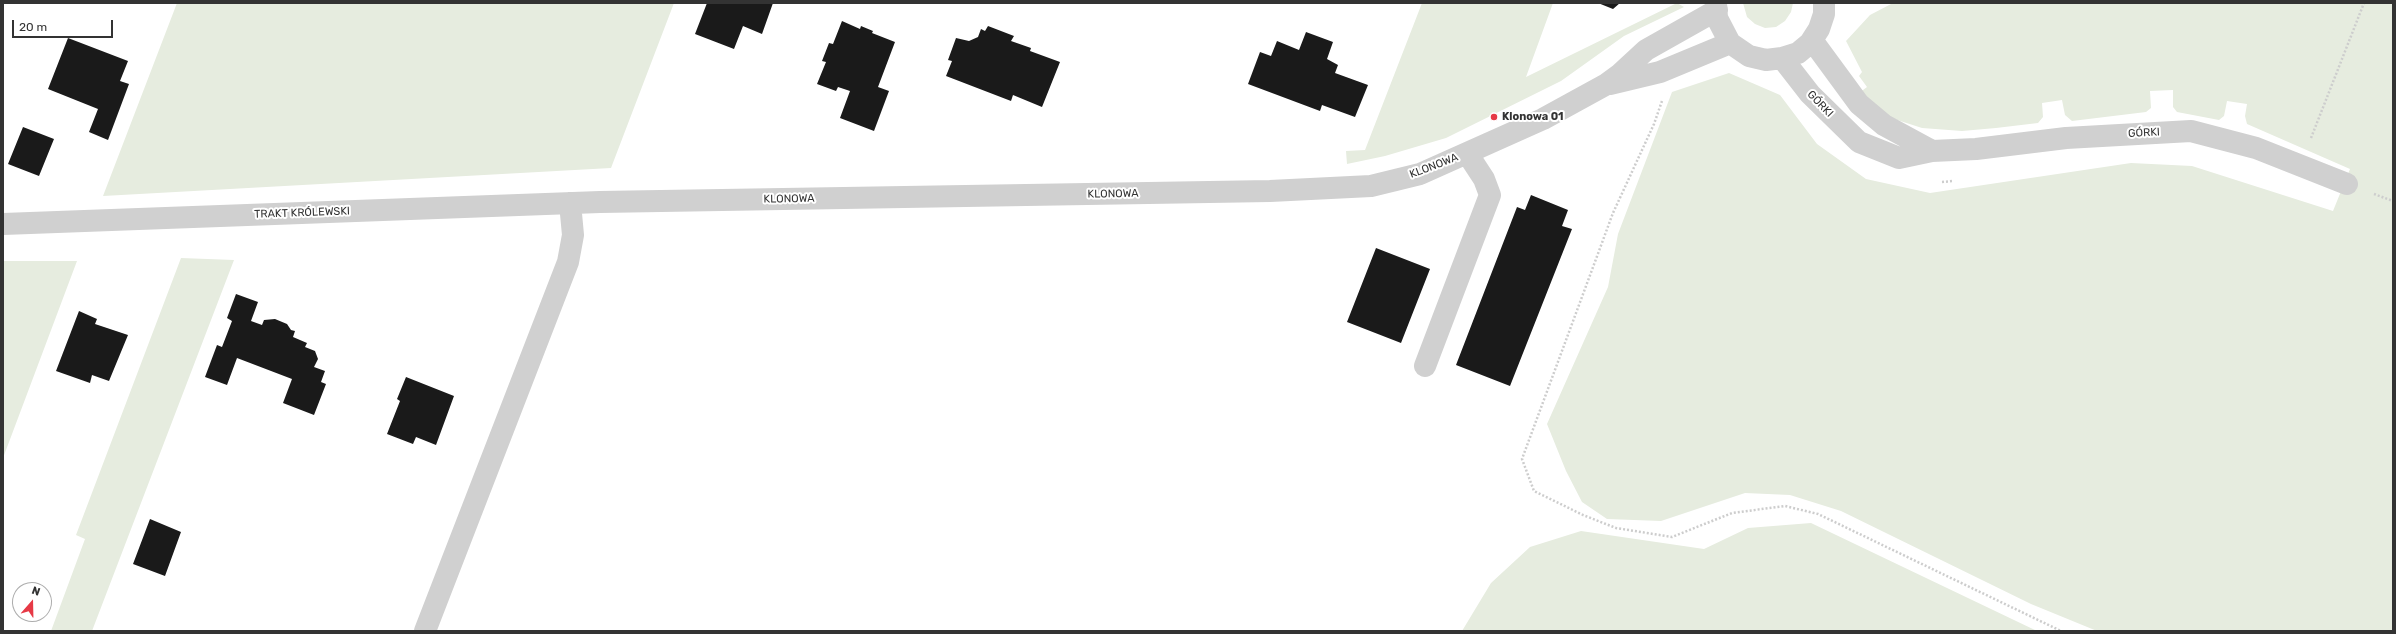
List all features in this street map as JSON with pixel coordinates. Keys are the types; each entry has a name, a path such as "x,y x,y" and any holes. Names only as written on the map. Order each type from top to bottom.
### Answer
{"street":[{"path":"1717,7 1724,34 1730,43 1749,56 1766,60 1782,58 1798,53 1812,40 1819,29 1824,14 1824,3"},
{"name":"KLONOWA","path":"600,202 1278,191 1371,186 1420,174 1542,119 1605,85 1620,74 1646,50 1717,7"},
{"name":"GÓRKI","path":"1812,40 1859,104 1884,125 1932,151"},
{"name":"KLONOWA","path":"1605,85 1660,72 1730,43"},
{"name":"GÓRKI","path":"1782,58 1810,94 1859,142 1899,158 1932,151 1976,150 2066,138 2191,131 2256,148 2347,184"},
{"path":"1425,366 1490,195 1484,179 1467,153"},
{"name":"TRAKT KRÓLEWSKI","path":"3,224 600,202"},
{"path":"425,631 568,262 573,235 570,203"}],"path":[{"path":"2300,166 2364,3"},
{"path":"1660,72 1662,101 1654,124 1613,213 1522,459 1534,491 1583,515 1616,528 1672,537 1732,513 1785,506 1818,514 2061,631"}],"shaded area":[{"path":"177,3 674,3 611,168 103,196"},
{"path":"1422,3 1553,3 1526,77 1677,3 1684,7 1624,36 1561,81 1446,138 1385,156 1347,164 1346,151 1365,150"},
{"path":"1743,3 1793,3 1791,12 1785,21 1776,27 1765,28 1755,24 1747,17"},
{"path":"1893,3 2393,3 2393,631 2097,631 2031,604 1841,511 1790,495 1745,493 1661,521 1607,519 1582,502 1566,471 1547,424 1608,287 1618,234 1672,92 1729,73 1780,95 1817,144 1866,179 1930,193 2131,163 2192,166 2333,211 2350,169 2247,124 2245,116 2247,104 2227,101 2224,116 2219,120 2177,112 2173,107 2173,90 2150,91 2151,108 2146,112 2072,121 2065,115 2062,100 2042,103 2043,117 2038,123 1962,131 1922,128 1888,117 1859,93 1867,87 1859,76 1862,72 1846,41 1870,15"},
{"path":"181,258 234,260 92,631 51,631 85,539 76,535"},
{"path":"3,261 77,261 3,458"},
{"path":"1811,523 2037,631 1462,631 1491,583 1530,547 1581,531 1704,549 1748,528"}],"building":[{"path":"707,3 773,3 762,34 743,26 734,49 695,34"},
{"path":"1598,3 1620,3 1613,9"},
{"path":"842,21 860,29 861,26 873,31 872,33 895,42 878,87 889,91 874,131 840,118 850,91 838,87 836,91 817,84 826,62 822,61 829,43 833,44"},
{"path":"988,26 1014,36 1011,41 1031,48 1030,51 1060,62 1042,107 1013,95 1011,101 946,76 952,61 948,60 956,38 969,41 978,37 981,29 985,31"},
{"path":"1306,32 1333,42 1327,59 1338,65 1335,73 1368,85 1355,117 1322,105 1320,111 1248,84 1260,52 1271,56 1277,41 1299,50"},
{"path":"68,38 128,61 120,81 129,84 108,140 89,132 98,109 48,89"},
{"path":"23,127 54,139 39,176 8,164"},
{"path":"1531,195 1568,210 1562,226 1572,229 1510,386 1456,365 1517,207 1525,210"},
{"path":"1376,248 1430,269 1401,343 1347,322"},
{"path":"236,294 258,302 251,321 262,325 264,320 275,319 287,324 291,330 295,331 293,337 307,343 305,347 315,351 318,359 314,367 325,371 321,382 326,384 314,415 283,403 292,379 237,358 227,385 205,377 217,345 222,347 232,321 227,318"},
{"path":"79,311 97,319 95,324 128,335 109,381 92,375 90,383 56,371"},
{"path":"406,377 454,396 436,445 416,437 413,444 387,434 400,401 397,399"},
{"path":"150,519 181,532 165,576 133,564"}],"place":[{"name":"Klonowa 01","path":"1494,117"}]}
